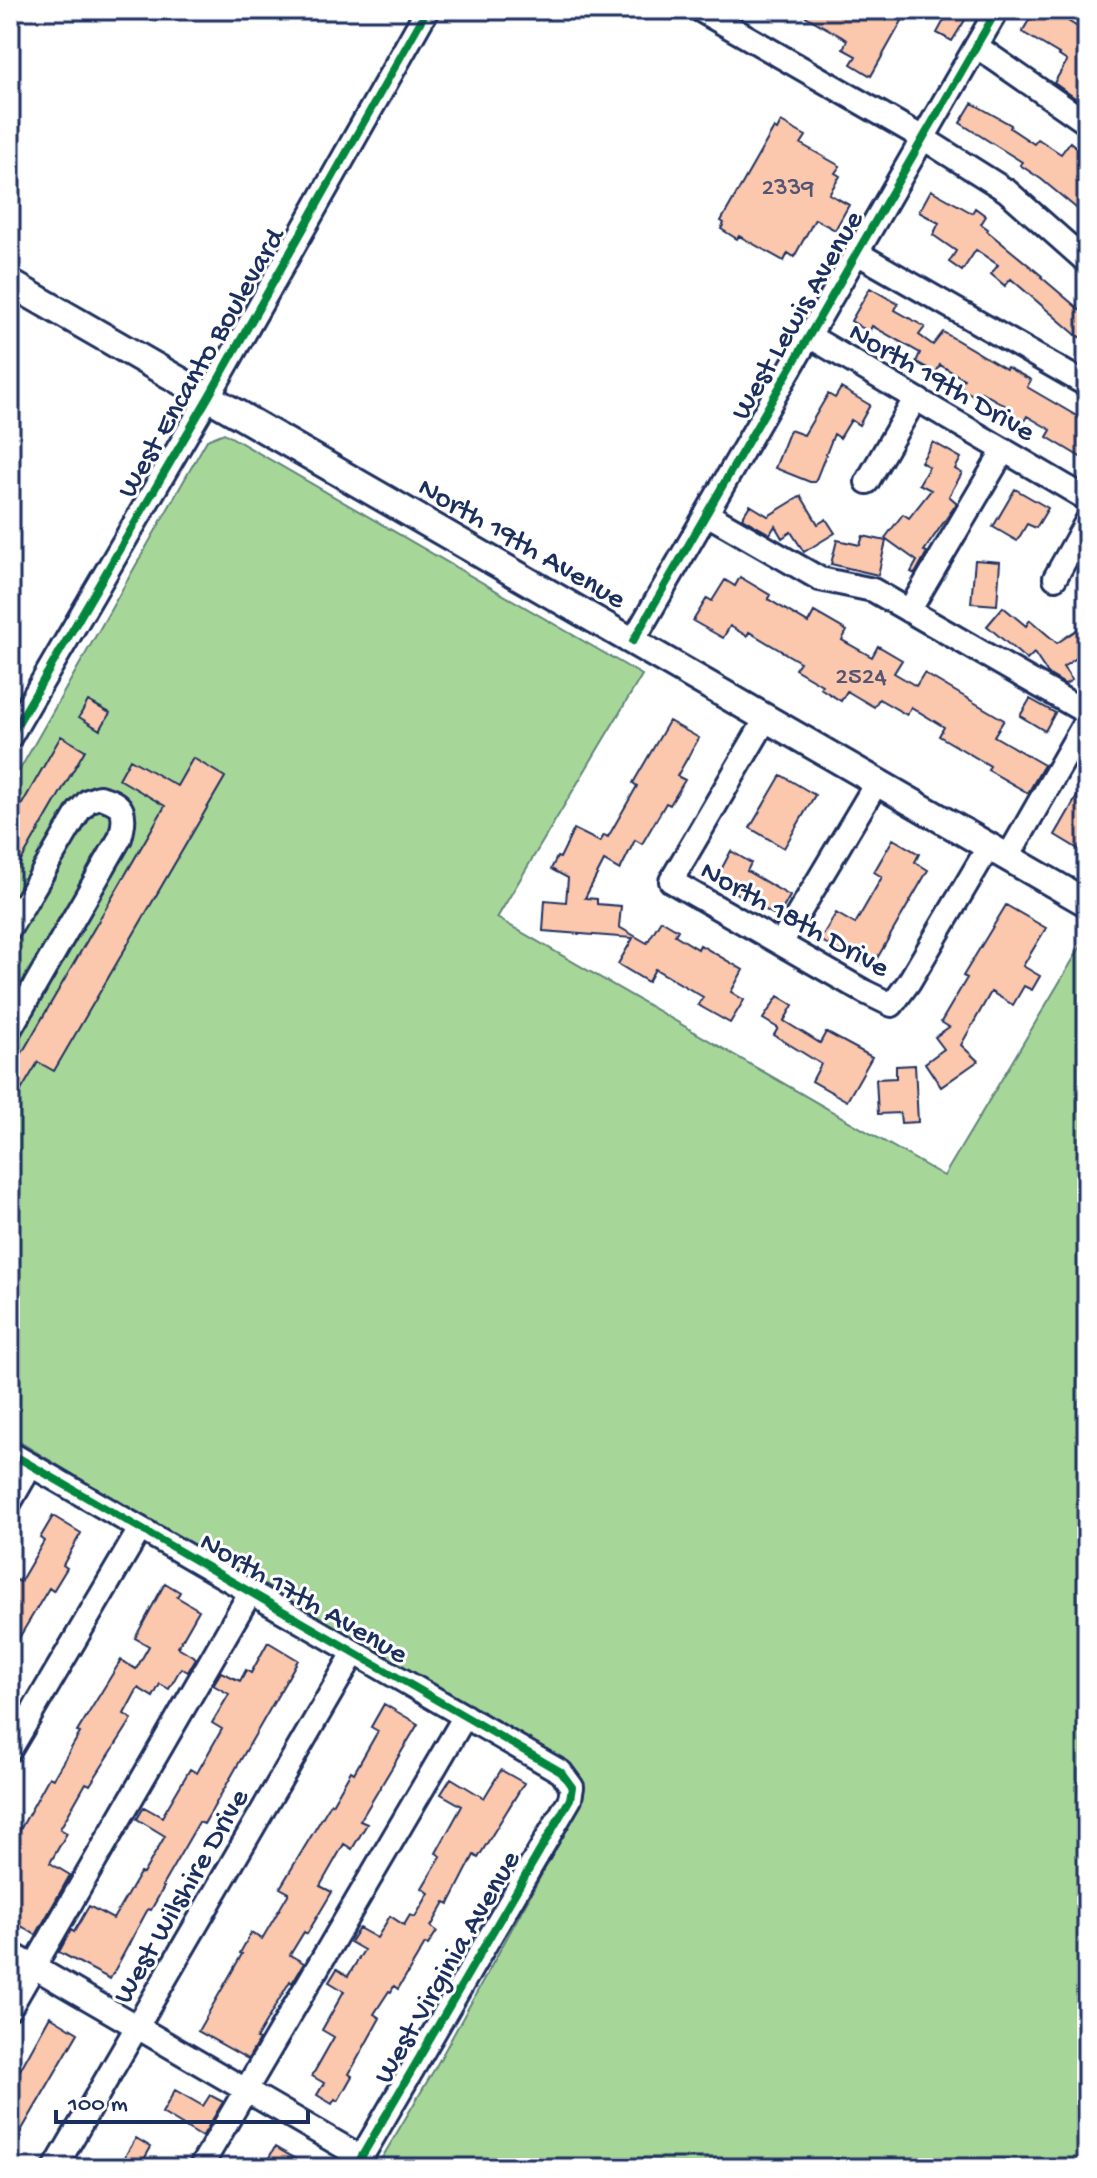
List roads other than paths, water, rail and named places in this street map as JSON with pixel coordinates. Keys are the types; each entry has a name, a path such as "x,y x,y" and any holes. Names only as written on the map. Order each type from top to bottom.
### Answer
{"main road":[{"name":"North 19th Avenue","path":"10,283 1087,903"}],"street":[{"name":"West Encanto Boulevard","path":"10,737 209,396 427,10"},
{"path":"700,10 923,138 1007,191 1087,262"},
{"name":"West Lewis Avenue","path":"633,641 997,10"},
{"path":"976,46 1087,123"},
{"path":"857,253 1087,385"},
{"name":"North 19th Drive","path":"809,336 1087,499"},
{"path":"867,482 915,399"},
{"path":"909,611 1004,450"},
{"path":"707,514 820,579 873,590 1087,716 998,851"},
{"path":"1055,578 1087,521"},
{"name":"North 18th Drive","path":"767,717 671,881 892,1005 998,851"},
{"path":"781,943 877,782"},
{"path":"10,928 79,811 88,801 99,797 118,804 124,813 120,838 10,1029"},
{"name":"North 17th Avenue","path":"10,1453 561,1772 572,1787"},
{"path":"10,1502 31,1465"},
{"path":"10,1750 140,1529"},
{"path":"10,2008 250,1593"},
{"name":"West Wilshire Drive","path":"55,2168 354,1653"},
{"path":"200,2168 465,1716"},
{"name":"West Virginia Avenue","path":"358,2163 570,1799 572,1787"},
{"path":"10,1953 246,2089 358,2163"}]}
